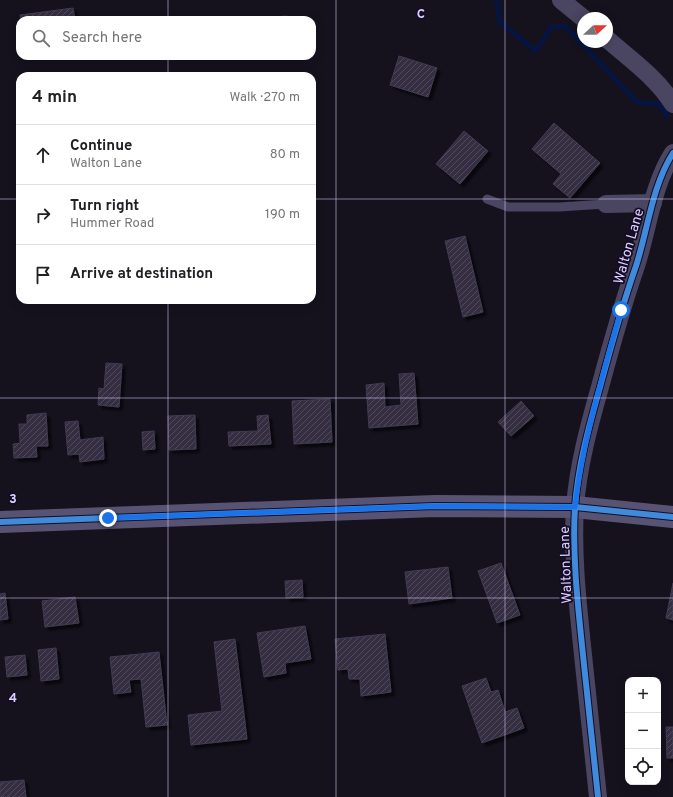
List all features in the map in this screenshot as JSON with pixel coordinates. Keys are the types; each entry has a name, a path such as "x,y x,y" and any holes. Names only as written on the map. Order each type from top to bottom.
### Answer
{"main road":[{"path":"0,522 427,506 575,507 673,517"}],"street":[{"path":"561,0 577,13"},
{"path":"613,44 650,77 667,95 673,104"},
{"name":"Walton Lane","path":"598,797 579,614 575,558 575,507 580,468 587,432 653,203 662,177 673,153"},
{"path":"606,204 653,203"}],"lane":[{"path":"487,199 508,207 559,207 606,204"}],"building":[{"path":"73,8 74,16 20,16"},
{"path":"399,56 437,68 428,97 390,85"},
{"path":"554,123 600,163 570,198 553,184 561,174 532,149"},
{"path":"464,131 488,151 460,184 436,164"},
{"path":"465,236 483,312 463,317 445,241"},
{"path":"106,363 122,364 119,407 98,405 99,388 104,389"},
{"path":"414,373 418,424 369,428 366,385 384,383 385,407 401,405 399,374"},
{"path":"330,399 332,442 294,444 292,401"},
{"path":"521,401 534,416 511,436 498,422"},
{"path":"46,413 48,446 36,446 37,457 14,458 13,444 20,443 19,424 27,424 27,415"},
{"path":"195,415 196,449 169,450 168,416"},
{"path":"268,415 271,444 229,446 228,432 258,431 257,416"},
{"path":"78,421 80,440 103,437 104,459 80,462 79,454 68,455 65,422"},
{"path":"154,431 155,449 143,450 142,432"},
{"path":"501,563 520,615 497,623 478,571"},
{"path":"448,567 452,598 409,604 405,572"},
{"path":"302,580 303,597 286,598 285,581"},
{"path":"673,583 673,620 666,618"},
{"path":"5,593 8,619 0,620 0,594"},
{"path":"75,597 79,623 45,627 42,601"},
{"path":"305,626 311,659 285,663 286,673 264,677 257,633"},
{"path":"385,634 391,692 361,696 360,679 349,679 348,669 338,670 335,639"},
{"path":"235,639 247,739 191,745 188,715 222,711 214,642"},
{"path":"56,648 59,679 41,681 38,650"},
{"path":"159,652 167,725 146,727 141,679 129,680 131,692 114,694 110,657"},
{"path":"25,655 27,675 7,677 5,657"},
{"path":"486,678 491,692 498,690 505,712 517,708 524,728 482,743 462,686"},
{"path":"666,727 673,727 673,758 667,758"},
{"path":"24,780 26,797 0,797 0,782"}],"waterway":[{"path":"497,0 500,22 536,51 551,27 565,26 637,102 659,104 667,116"}],"cycle path":[{"path":"598,797 576,581 574,544 576,492 588,431 621,311 636,266 655,194 660,179 673,153"},
{"path":"0,522 435,506 575,507 673,517"}],"route":[{"path":"108,518 435,506 575,507 580,468 587,432 621,310"}]}
